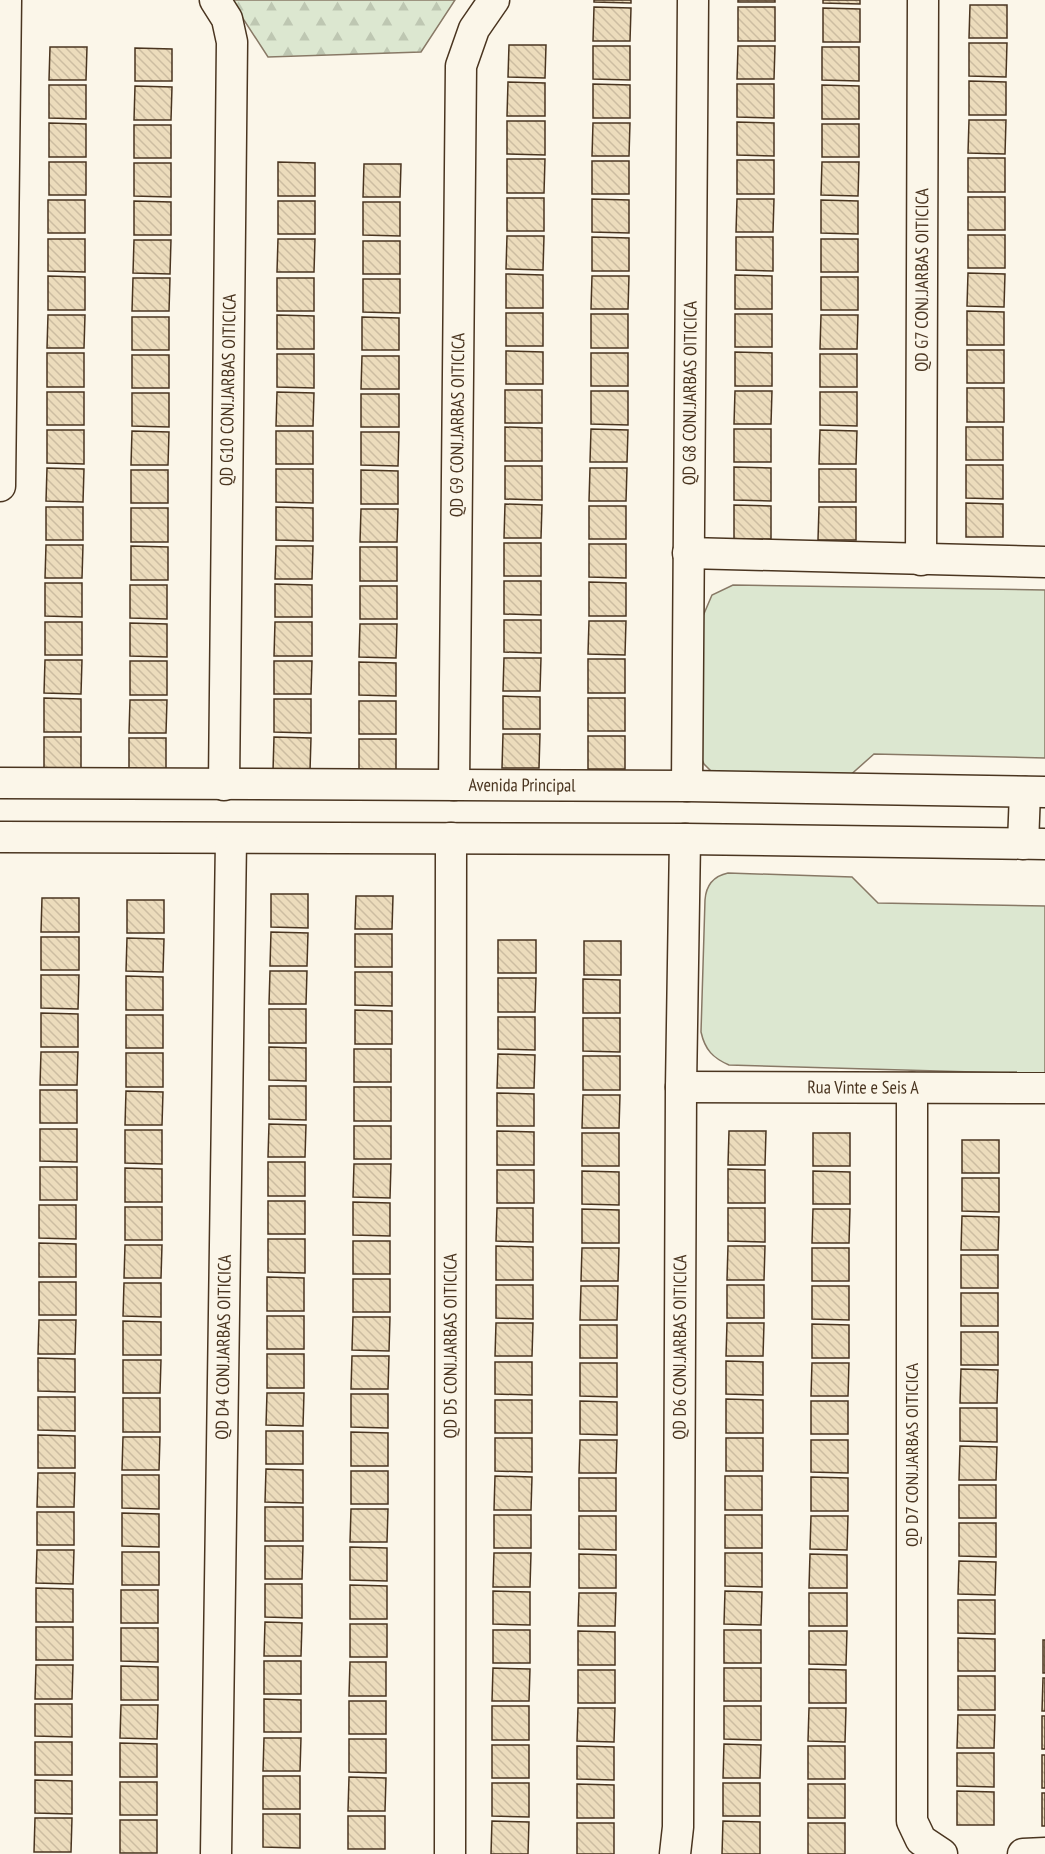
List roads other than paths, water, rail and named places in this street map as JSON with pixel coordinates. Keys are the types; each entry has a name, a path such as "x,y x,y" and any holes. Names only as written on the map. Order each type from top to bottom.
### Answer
{"street":[{"path":"0,486 6,0"},
{"name":"QD G10 CONJ.JARBAS OITICICA","path":"215,0 227,19 232,42 224,785"},
{"name":"QD G9 CONJ.JARBAS OITICICA","path":"454,785 461,66 474,29 494,0"},
{"name":"QD G8 CONJ.JARBAS OITICICA","path":"687,786 693,0"},
{"name":"QD G7 CONJ.JARBAS OITICICA","path":"921,560 923,0"},
{"path":"688,553 1045,562"},
{"name":"Avenida Principal","path":"0,783 687,786 1035,792"},
{"path":"0,837 231,840 685,839 1034,844 1035,792"},
{"name":"QD D5 CONJ.JARBAS OITICICA","path":"450,1854 451,838"},
{"name":"QD D6 CONJ.JARBAS OITICICA","path":"675,1854 678,1827 681,1087 685,839"},
{"name":"QD D4 CONJ.JARBAS OITICICA","path":"216,1854 231,840"},
{"name":"Rua Vinte e Seis A","path":"681,1087 1045,1088"},
{"name":"QD D7 CONJ.JARBAS OITICICA","path":"912,1088 912,1821 921,1840 942,1854"},
{"path":"1023,1854 1045,1853"}]}
